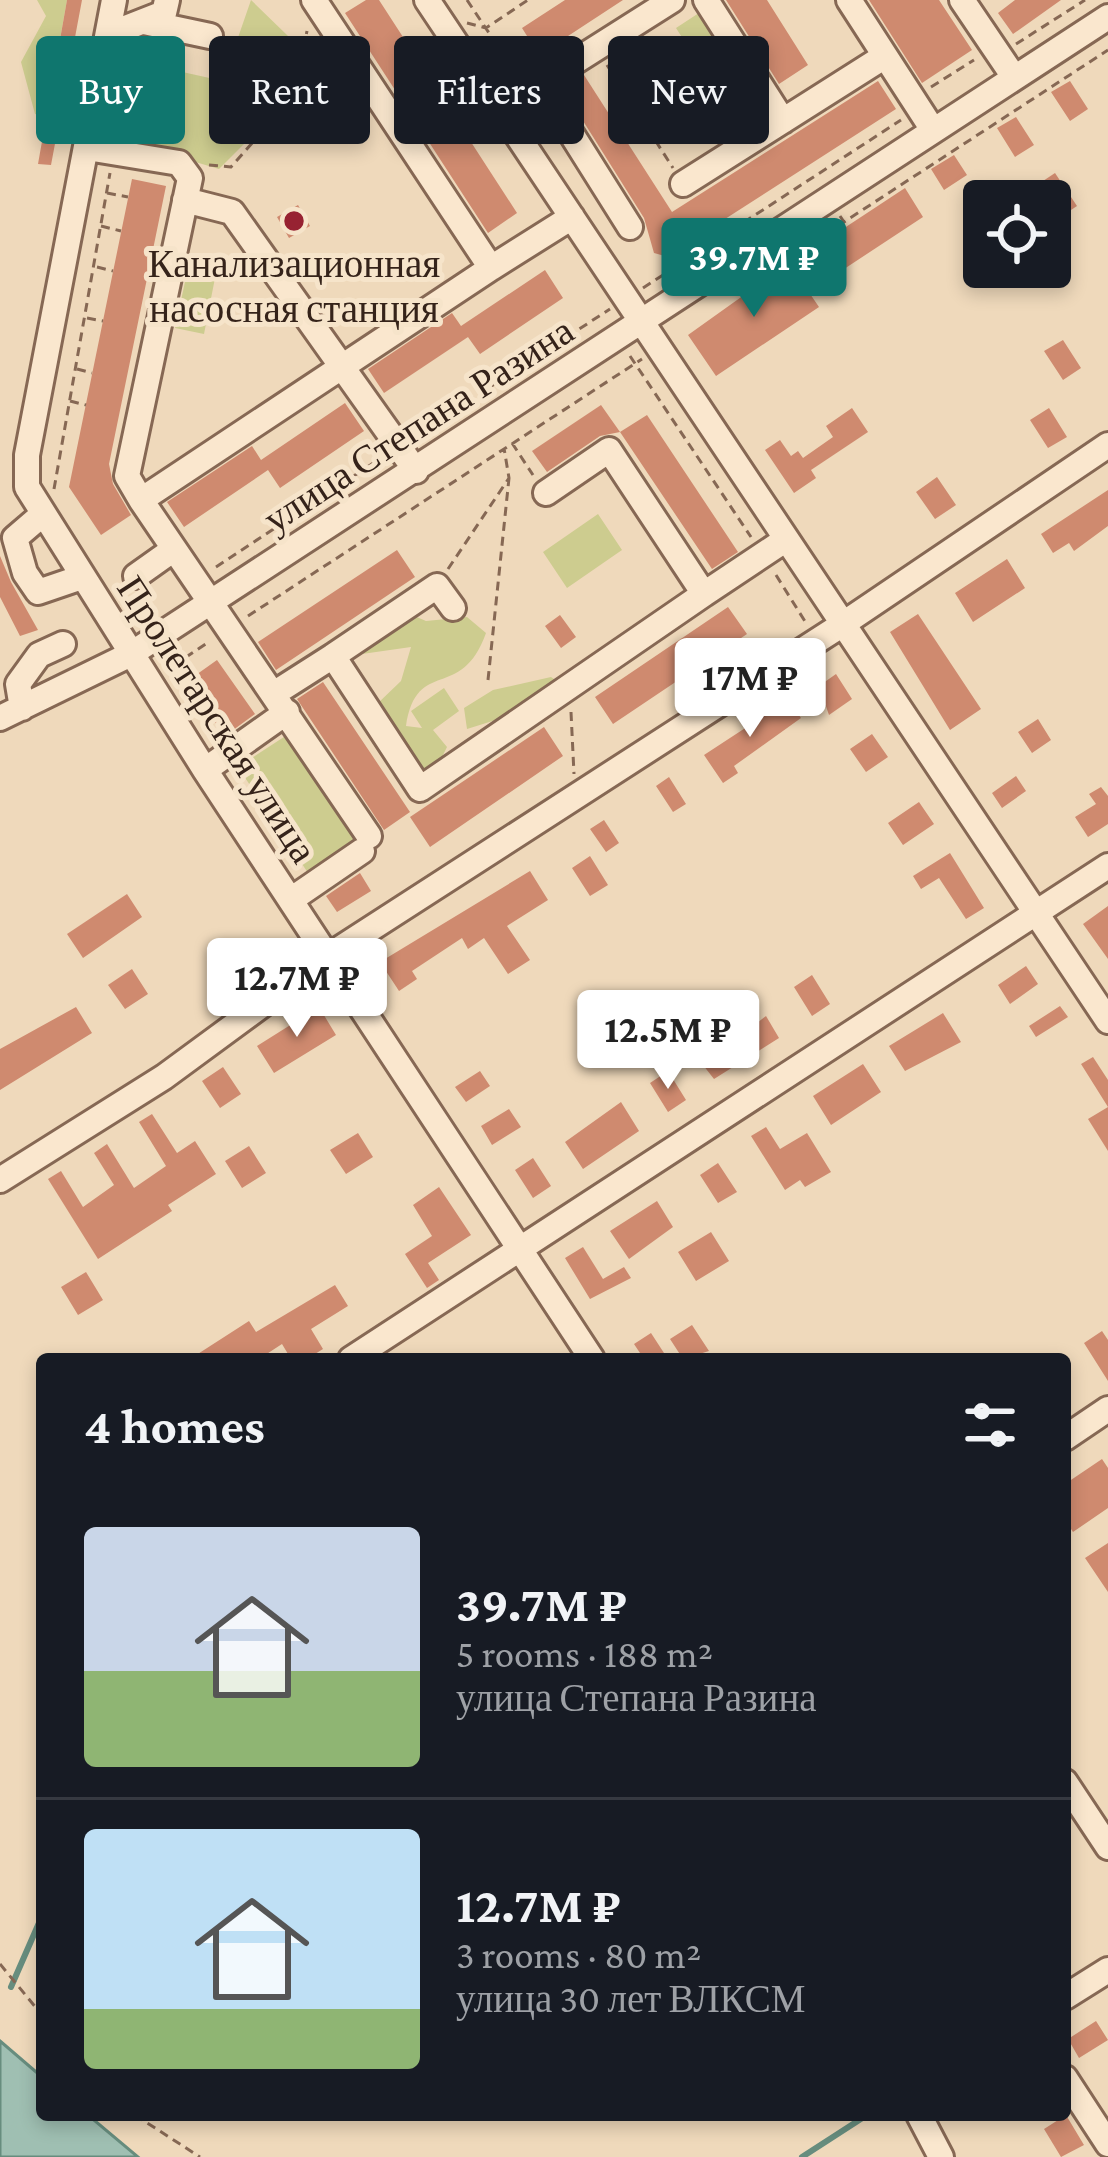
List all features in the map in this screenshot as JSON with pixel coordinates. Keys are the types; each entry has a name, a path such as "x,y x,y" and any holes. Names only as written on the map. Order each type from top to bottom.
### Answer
{"street":[{"path":"114,0 87,148 179,163 190,178 127,476 281,703 366,844 292,899"},
{"path":"314,0 491,268"},
{"path":"428,0 452,36"},
{"path":"584,56 672,0"},
{"path":"706,0 783,121"},
{"path":"849,0 933,130"},
{"path":"962,0 1014,77"},
{"path":"108,35 159,12 210,36"},
{"name":"улица Степана Разина","path":"11,713 141,647 1108,17"},
{"path":"683,184 885,56"},
{"path":"523,144 840,626 1039,911 1108,1022"},
{"path":"573,144 630,227"},
{"name":"Пролетарская улица","path":"87,148 25,478 82,577 160,675 205,770 588,1353"},
{"path":"185,200 232,212 416,471"},
{"path":"141,500 572,217"},
{"path":"0,1180 164,1077 330,955 840,626 1108,445"},
{"path":"546,494 609,451 704,594"},
{"path":"43,514 15,538 25,573 38,592 82,577"},
{"path":"333,656 420,789 785,540"},
{"path":"127,582 174,549"},
{"path":"205,770 230,753 333,656 437,586 453,608"},
{"path":"11,713 18,684 39,655 63,644"},
{"path":"369,1353 520,1249 1108,866"},
{"path":"1071,1434 1108,1409"},
{"path":"1071,1791 1108,1847"},
{"path":"1071,1993 1108,1970"},
{"path":"1071,2087 1108,2144"},
{"path":"920,2121 941,2157"}],"path":[{"path":"179,163 231,166 293,98 314,0"},
{"path":"467,0 492,36"},
{"path":"486,28 528,0"},
{"path":"54,490 114,150 159,12"},
{"path":"596,48 683,184"},
{"path":"828,199 844,222 1108,50"},
{"path":"107,193 128,197"},
{"path":"100,226 121,231"},
{"path":"94,266 113,271"},
{"path":"602,314 818,640"},
{"path":"85,317 103,321"},
{"path":"160,675 659,349"},
{"path":"76,368 92,373"},
{"path":"70,401 86,405"},
{"path":"511,442 546,494"},
{"path":"488,680 509,478 504,446"},
{"path":"437,586 509,478"},
{"path":"127,582 141,647 230,753"},
{"path":"570,686 576,796"},
{"path":"0,1964 36,2008"},
{"path":"144,2121 200,2157"}],"shaded area":[{"path":"37,0 67,0 61,36 36,36 36,114 21,62 46,16"},
{"path":"251,0 288,36 239,36"},
{"path":"705,9 722,36 681,36 676,28"},
{"path":"185,73 209,78 209,144 244,144 219,169 135,144 185,144"},
{"path":"188,268 216,273 204,334 175,328"},
{"path":"598,514 622,550 567,588 543,552"},
{"path":"386,604 426,621 467,617 486,633 464,667 430,684 412,705 406,726 422,728 411,711 444,688 459,711 433,730 447,747 436,769 418,772 376,705 401,681 411,647 362,654 343,637"},
{"path":"551,677 557,681 512,715 467,729 464,708 493,690"},
{"path":"287,735 356,841 308,873 238,767"},
{"path":"0,2041 36,2072 36,2121 95,2121 138,2157 0,2157"}],"building":[{"path":"67,0 82,0 75,36 61,36"},
{"path":"366,0 379,0 402,36 394,36 394,88 370,51 370,36 360,36 345,13"},
{"path":"565,0 623,0 568,36 527,36 522,28"},
{"path":"726,0 767,0 808,65 779,84 769,68 769,36 749,36"},
{"path":"869,0 939,0 972,50 922,83"},
{"path":"1015,0 1061,0 1013,34 998,13"},
{"path":"584,75 608,112 608,144 628,144 672,212 878,81 896,109 683,246 679,260 654,253 644,218 584,122"},
{"path":"1070,81 1088,109 1070,121 1051,92"},
{"path":"1016,117 1034,145 1015,157 997,128"},
{"path":"42,144 55,144 51,165 38,164"},
{"path":"430,144 472,144 517,213 488,233"},
{"path":"954,155 967,175 944,190 931,169"},
{"path":"132,179 166,186 109,464 113,484 131,515 101,535 69,487"},
{"path":"905,188 923,217 838,273 820,244"},
{"name":"Канализационная насосная станция","path":"298,205 310,226 289,238 277,217"},
{"path":"789,263 819,307 716,376 688,335"},
{"path":"545,270 563,298 480,354 468,337 384,393 368,369 452,313 461,326"},
{"path":"1063,340 1081,368 1063,380 1044,351"},
{"path":"345,403 364,431 280,488 268,470 184,527 167,502 252,446 261,460"},
{"path":"601,405 620,432 600,436 547,472 532,451"},
{"path":"852,408 868,432 811,470 816,478 794,493 765,450 780,440 791,456 798,451 803,458 833,437 826,426"},
{"path":"1049,408 1067,437 1048,448 1030,420"},
{"path":"647,415 738,552 712,569 620,432"},
{"path":"937,477 956,505 935,519 916,492"},
{"path":"1108,490 1108,526 1074,551 1069,543 1053,553 1041,534"},
{"path":"397,550 415,577 276,670 258,642"},
{"path":"0,556 38,630 20,636 0,597"},
{"path":"1007,559 1025,588 973,622 955,593"},
{"path":"728,607 747,634 613,724 595,697"},
{"path":"918,614 981,709 950,730 890,632"},
{"path":"560,615 576,637 561,648 545,626"},
{"path":"217,660 255,714 225,736 186,682"},
{"path":"836,674 852,699 829,715 819,686"},
{"path":"323,682 410,812 384,830 297,699"},
{"path":"788,700 801,718 734,766 738,773 723,783 704,755"},
{"path":"1038,719 1051,740 1032,753 1018,732"},
{"path":"544,727 563,756 430,847 410,817"},
{"path":"872,734 888,757 866,772 850,749"},
{"path":"1016,776 1026,791 1002,808 992,793"},
{"path":"669,777 686,804 673,812 656,786"},
{"path":"1101,787 1108,796 1108,824 1088,837 1075,817 1096,804 1089,794"},
{"path":"919,802 934,824 903,845 888,823"},
{"path":"604,820 619,843 606,852 590,829"},
{"path":"950,853 984,908 966,919 939,878 921,889 913,876"},
{"path":"590,856 608,885 590,896 572,868"},
{"path":"530,871 548,900 507,926 530,960 508,974 484,938 468,949 462,938 412,971 417,979 399,991 380,962"},
{"path":"360,873 371,891 337,912 326,896"},
{"path":"127,894 142,917 83,958 67,934"},
{"path":"1108,906 1108,959 1083,924"},
{"path":"1026,966 1038,984 1010,1004 998,985"},
{"path":"132,969 148,994 125,1009 108,985"},
{"path":"812,975 830,1004 812,1016 794,987"},
{"path":"1060,1006 1068,1017 1036,1037 1029,1026"},
{"path":"76,1007 92,1033 0,1090 0,1049"},
{"path":"319,1007 336,1035 274,1073 257,1046"},
{"path":"943,1013 961,1042 905,1071 889,1046"},
{"path":"766,1016 779,1038 714,1079 703,1065"},
{"path":"1093,1057 1108,1080 1108,1107 1081,1064"},
{"path":"863,1064 881,1092 831,1125 813,1096"},
{"path":"223,1067 241,1094 220,1108 202,1081"},
{"path":"480,1071 490,1086 466,1102 455,1087"},
{"path":"668,1071 686,1100 668,1112 650,1083"},
{"path":"621,1102 639,1131 583,1169 565,1142"},
{"path":"1108,1107 1108,1151 1088,1119"},
{"path":"509,1109 521,1127 492,1145 481,1126"},
{"path":"152,1114 177,1153 195,1141 216,1174 168,1205 172,1211 98,1259 48,1179 61,1171 83,1207 114,1185 94,1153 107,1144 134,1188 166,1166 139,1122"},
{"path":"766,1127 780,1149 807,1133 831,1172 805,1187 800,1180 785,1190 751,1136"},
{"path":"358,1133 373,1157 346,1174 330,1150"},
{"path":"249,1146 266,1173 242,1188 225,1161"},
{"path":"533,1158 551,1186 533,1198 515,1170"},
{"path":"718,1163 737,1192 718,1203 700,1175"},
{"path":"439,1187 471,1235 428,1263 439,1280 427,1288 405,1254 432,1236 413,1205"},
{"path":"657,1201 673,1227 629,1259 610,1231"},
{"path":"711,1232 729,1261 696,1281 678,1252"},
{"path":"583,1247 603,1279 624,1267 631,1278 590,1299 565,1258"},
{"path":"86,1272 103,1300 78,1315 61,1287"},
{"path":"335,1285 348,1306 311,1329 323,1349 317,1353 287,1353 282,1344 268,1353 199,1353 249,1321 256,1332"},
{"path":"692,1325 709,1351 679,1353 670,1339"},
{"path":"1102,1331 1108,1340 1108,1381 1084,1343"},
{"path":"651,1333 664,1353 640,1353 634,1344"},
{"path":"1102,1459 1108,1468 1108,1508 1073,1532 1071,1529 1071,1480"},
{"path":"1108,1543 1108,1592 1085,1558"},
{"path":"1096,2021 1108,2040 1079,2058 1071,2037"},
{"path":"1057,2121 1070,2121 1084,2145 1061,2157 1044,2129"}],"waterway":[{"path":"11,1987 36,1930"},
{"path":"802,2157 858,2121"}],"place":[{"name":"Канализационная насосная станция","path":"294,221"}]}
